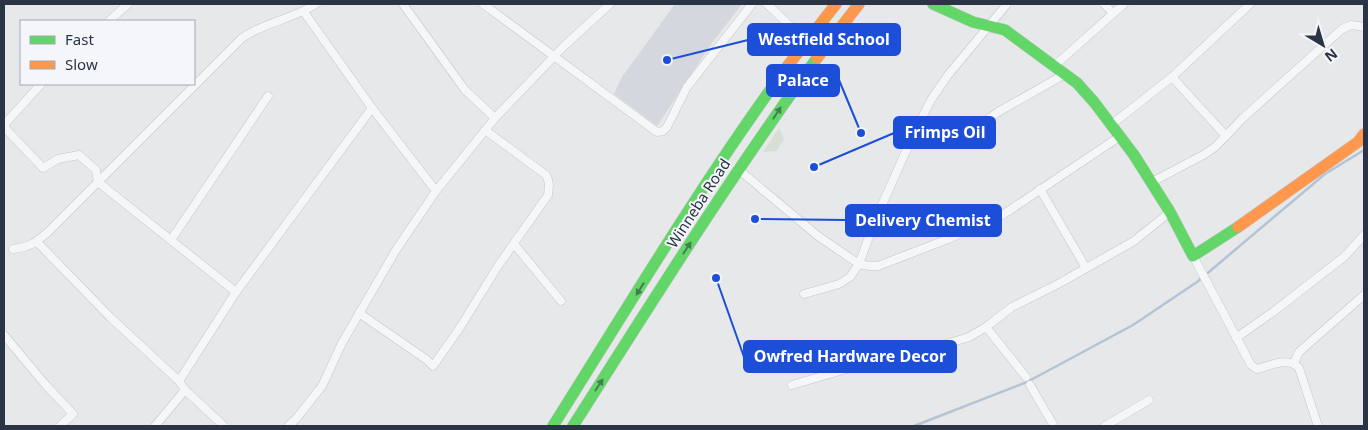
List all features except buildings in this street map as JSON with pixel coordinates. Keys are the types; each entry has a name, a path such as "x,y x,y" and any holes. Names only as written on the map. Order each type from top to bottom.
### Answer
{"main road":[{"name":"Winneba Road","path":"553,426 724,158 806,41 836,4"},
{"name":"Winneba Road","path":"573,426 738,169 817,56 859,4"},
{"path":"933,4 973,22 1005,30 1024,42 1077,83 1094,102 1152,182 1193,256 1225,236 1358,142 1364,134"}],"street":[{"path":"110,20 128,4"},
{"path":"13,248 27,247 37,242 242,38 253,30 304,12 316,4"},
{"path":"403,4 465,90 494,118"},
{"path":"483,4 657,132 663,131 667,127 687,87 752,4"},
{"path":"288,426 296,419 322,386 342,343 359,313 396,250 436,191 494,118 610,4"},
{"path":"766,4 806,41"},
{"path":"804,294 839,284 850,277 859,264 876,218 931,100 948,75 1007,4"},
{"path":"1104,4 1113,13"},
{"path":"1053,66 1124,4"},
{"path":"1111,125 1172,77 1250,4"},
{"path":"304,12 372,108 436,191"},
{"path":"1152,182 1205,154 1342,29 1351,25 1364,27"},
{"path":"980,125 998,112 1065,74"},
{"path":"1172,77 1226,136"},
{"path":"41,85 4,126 43,168 58,159 79,155 96,170 98,182 236,292"},
{"path":"171,240 268,96"},
{"path":"179,381 236,292 372,108"},
{"path":"359,313 433,366 460,329 514,244 548,195 549,181 546,175 485,130"},
{"path":"738,169 818,236 859,264 878,266 948,240 1004,214 1119,137"},
{"path":"1040,189 1086,268"},
{"path":"792,384 969,337 986,327 1012,307 1134,241 1170,212"},
{"path":"1236,338 1345,256 1364,235"},
{"path":"37,242 110,317 224,426"},
{"path":"514,244 561,301"},
{"path":"1193,256 1251,365 1257,369 1286,361 1294,362 1299,368 1318,426"},
{"path":"1294,362 1299,352 1364,295"},
{"path":"986,327 1026,377"},
{"path":"4,335 73,414 60,426"},
{"path":"1030,385 1054,426"},
{"path":"155,426 185,390"},
{"path":"1105,426 1149,400"},
{"path":"296,419 302,426"}],"shaded area":[{"path":"675,4 742,4 712,43 657,126 614,94 622,77"},
{"path":"779,128 784,139 776,151 763,152"}],"waterway":[{"path":"914,426 1027,382 1133,325 1197,282 1325,174 1364,150"}],"traffic: fast":[{"path":"933,4 973,22 1005,30 1077,83 1094,102 1134,155 1170,212 1193,256 1238,227"},
{"path":"573,426 722,194 817,58"},
{"path":"553,426 695,200 786,68"}],"traffic: slow":[{"path":"786,68 836,4"},
{"path":"817,58 859,4"},
{"path":"1238,227 1358,142 1364,134"}],"place":[{"name":"Westfield School","path":"667,60"},
{"name":"Palace","path":"861,133"},
{"name":"Frimps Oil","path":"814,167"},
{"name":"Delivery Chemist","path":"755,219"},
{"name":"Owfred Hardware Decor","path":"716,278"}]}
